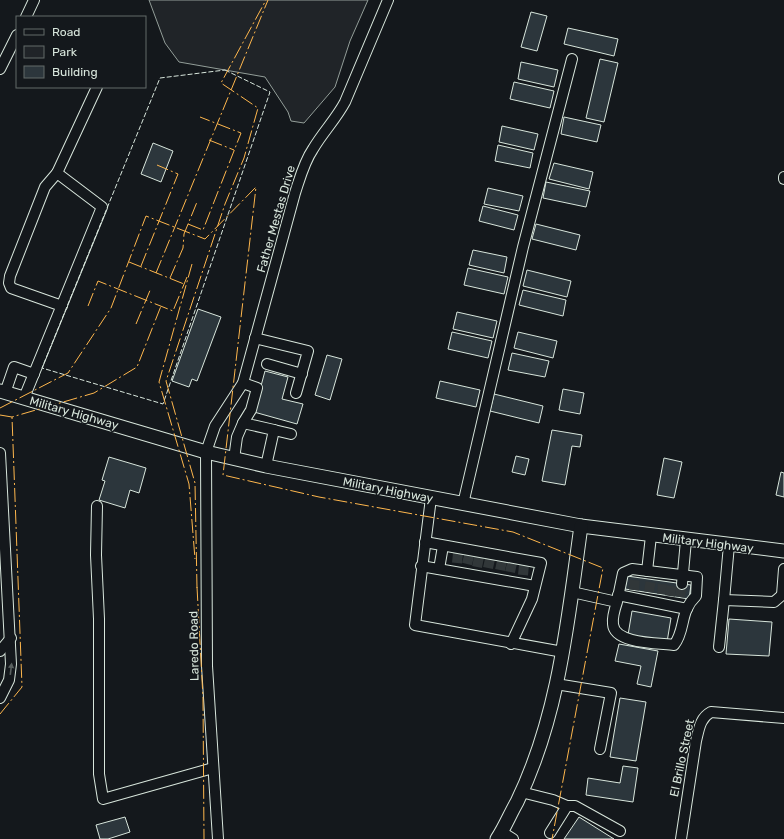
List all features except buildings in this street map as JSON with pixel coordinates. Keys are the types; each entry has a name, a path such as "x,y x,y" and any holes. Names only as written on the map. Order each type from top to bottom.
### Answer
{"main road":[{"name":"Military Highway","path":"2,392 206,452 266,466 581,526 651,536 784,551"},
{"path":"499,836 527,779 546,722 563,652 581,526"}],"street":[{"path":"26,16 34,0"},
{"name":"Father Mestas Drive","path":"206,452 216,426 243,384 295,193 306,162 312,149 338,115 345,102 388,0"},
{"path":"0,69 16,37"},
{"path":"464,504 523,247 572,59"},
{"path":"62,306 11,288 9,283 10,276 46,187 57,173 97,88"},
{"path":"24,398 102,207 57,173"},
{"path":"255,338 308,351 296,394"},
{"path":"267,364 302,374"},
{"path":"2,392 14,367 34,374"},
{"path":"234,459 237,437 251,410 256,388 243,384"},
{"path":"243,423 291,434"},
{"path":"266,466 274,430"},
{"name":"Laredo Road","path":"206,452 207,666 218,839"},
{"path":"0,453 11,638 11,664 9,680 0,698"},
{"path":"431,498 421,566 415,625 511,644 563,652"},
{"path":"97,506 96,555 99,619 99,774 103,799 213,768"},
{"path":"650,574 651,536"},
{"path":"673,578 686,540"},
{"path":"425,542 443,546 468,561 489,565 523,571 541,563 532,599 511,644"},
{"path":"719,647 729,545"},
{"path":"439,569 443,546"},
{"path":"421,566 439,569 468,561 523,571 536,586"},
{"path":"724,600 774,602 783,595 784,569"},
{"path":"572,592 617,599 633,594 682,605 696,596 697,577 673,578 650,574 623,573 617,599 612,624 618,634 627,639 674,645 680,637 682,605"},
{"path":"0,651 11,638"},
{"path":"556,684 611,693 600,749"},
{"name":"El Brillo Street","path":"681,839 696,742 700,726 705,715 711,712 784,718"},
{"path":"521,792 553,800 567,806 575,806 620,831"},
{"path":"550,832 567,806"},
{"path":"499,836 513,839"}],"green space":[{"path":"149,0 368,0 350,41 335,87 304,123 291,121 288,112 265,77 179,62 165,43"}],"tunnel":[{"path":"457,563 458,553"},
{"path":"467,564 469,556"},
{"path":"477,567 479,557"},
{"path":"488,568 490,559"},
{"path":"500,570 502,561"},
{"path":"510,572 512,563"},
{"path":"523,575 524,565"},
{"path":"634,590 635,577"},
{"path":"649,592 651,579"},
{"path":"662,594 663,581"},
{"path":"670,596 672,582"},
{"path":"680,597 682,584"}],"fence":[{"path":"225,70 270,92 163,404 42,368 160,78 225,70"}],"power":[{"path":"197,588 195,483 166,381 225,204 244,158 258,108 221,83 266,0"},
{"path":"156,273 268,0"},
{"path":"188,224 203,230 241,133 200,117"},
{"path":"209,140 234,150"},
{"path":"141,266 178,174 157,165"},
{"path":"0,408 68,373 111,308 146,216 205,239 256,187 223,475 319,497 513,532 603,568 552,839"},
{"path":"170,278 183,248 184,234 197,202"},
{"path":"129,262 184,284"},
{"path":"192,264 159,382 189,484 195,559"},
{"path":"88,306 98,281 173,311 187,277"},
{"path":"136,324 151,288"},
{"path":"0,415 12,417 94,393 137,367 161,306"},
{"path":"0,714 22,687 12,417"},
{"path":"197,587 203,698 204,839"}]}
